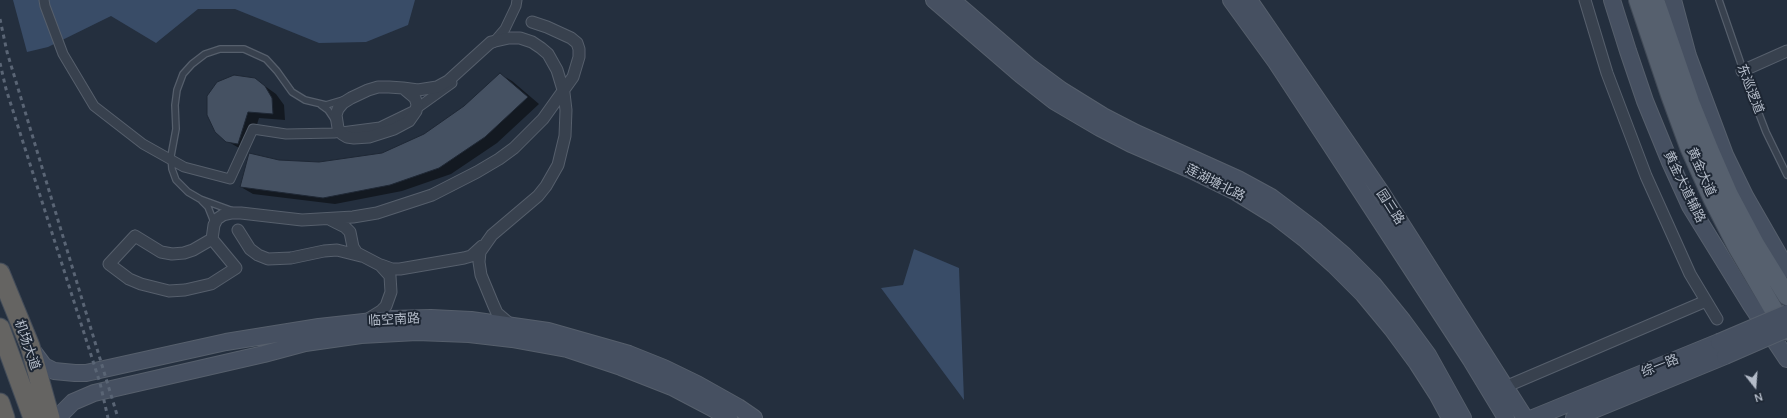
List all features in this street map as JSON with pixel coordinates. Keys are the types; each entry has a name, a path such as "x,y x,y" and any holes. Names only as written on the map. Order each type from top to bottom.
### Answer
{"highway":[{"name":"机场大道","path":"0,273 30,346 50,418"},
{"name":"机场大道","path":"0,288 50,418"},
{"name":"机场大道","path":"0,328 33,418"},
{"path":"0,403 5,418"}],"main road":[{"name":"莲湖塘北路","path":"934,0 1021,75 1054,100 1100,128 1236,192 1275,216 1306,240 1358,289 1392,329 1417,363 1450,418"},
{"name":"莲湖塘北路","path":"952,0 1030,67 1061,90 1103,116 1136,133 1238,179 1271,198 1316,230 1349,260 1403,321 1428,355 1463,418"},
{"name":"园三路","path":"1231,0 1330,144 1471,360 1506,418"},
{"name":"园三路","path":"1249,0 1381,192 1525,418"},
{"name":"黄金大道辅路","path":"1612,0 1645,101 1690,206 1751,306 1787,359"},
{"name":"黄金大道","path":"1638,0 1670,95 1713,200 1787,333"},
{"name":"黄金大道","path":"1656,0 1690,102 1729,195 1751,237 1787,296"},
{"path":"1673,0 1688,56 1725,155 1745,196 1787,269"},
{"name":"综一路","path":"1574,418 1722,349 1787,313"},
{"name":"临空南路","path":"30,346 38,361 54,371 86,373 226,342 319,327 365,321 431,318 470,320 548,330 629,354 664,368 697,384 754,418"},
{"name":"综一路","path":"1533,418 1722,349 1787,329"},
{"name":"临空南路","path":"57,418 73,402 94,393 264,354 305,343 362,335 417,332 491,336 567,349 621,367 672,387 729,418"}],"street":[{"path":"44,0 63,54 94,106 143,144 184,167 230,179 253,128 286,134 341,132"},
{"path":"417,106 450,85 480,57 505,29 516,6 517,0"},
{"path":"1585,0 1607,73 1646,176 1690,274 1717,319"},
{"path":"511,325 497,313 481,275 479,262 480,252 492,234 538,196 552,176 562,153 565,136 566,110 579,57 579,49 576,43 560,32 532,22"},
{"path":"428,90 378,87 351,98 338,109 336,122 341,132 347,137 360,138 394,129 409,121 414,116 421,96 428,90 448,81 491,42 509,38 520,38 541,48 553,61 563,91 566,110"},
{"path":"1742,71 1787,51"},
{"path":"212,239 193,250 184,253 172,254 161,252 135,236 109,264 129,279 156,289 169,291 185,290 199,287 223,278 236,268 212,239 214,225 217,219 223,215 241,213 282,219 329,219 377,213 432,196 471,176 514,148 543,119 573,77"},
{"path":"403,88 415,98 417,106"},
{"path":"329,219 345,227 350,232 353,247 357,253 380,265 392,269 400,269 464,258 477,252 486,243"},
{"path":"238,230 250,249 258,255 268,259 291,258 324,251 337,250 364,257"},
{"path":"365,321 386,306 391,292 390,276 380,265"},
{"path":"1505,387 1706,301"}],"lane":[{"name":"东巡逻道","path":"1719,0 1742,71 1766,132 1787,174"},
{"path":"214,225 208,207 200,199 181,186 174,175 171,160 176,129 176,97 179,82 192,64 212,52 236,48 244,49 260,55 272,65 292,92 305,100 319,104 332,104 351,98"},
{"path":"319,104 328,110 336,122"},
{"path":"200,199 241,213"}],"water":[{"path":"13,0 415,0 408,25 366,42 319,43 235,9 198,9 156,43 111,16 48,47 27,52"},
{"path":"914,249 959,268 964,400 881,288 903,285"}],"building":[{"path":"500,73 528,97 485,137 439,168 390,185 323,198 240,187 249,153 279,160 319,162 382,153 424,134 464,106"},
{"path":"234,75 255,78 265,86 272,98 273,114 248,112 238,144 226,142 215,132 207,115 207,96 217,82"}],"railway":[{"path":"0,19 7,52 118,418"},
{"path":"0,63 6,89 100,383 108,418"}]}
